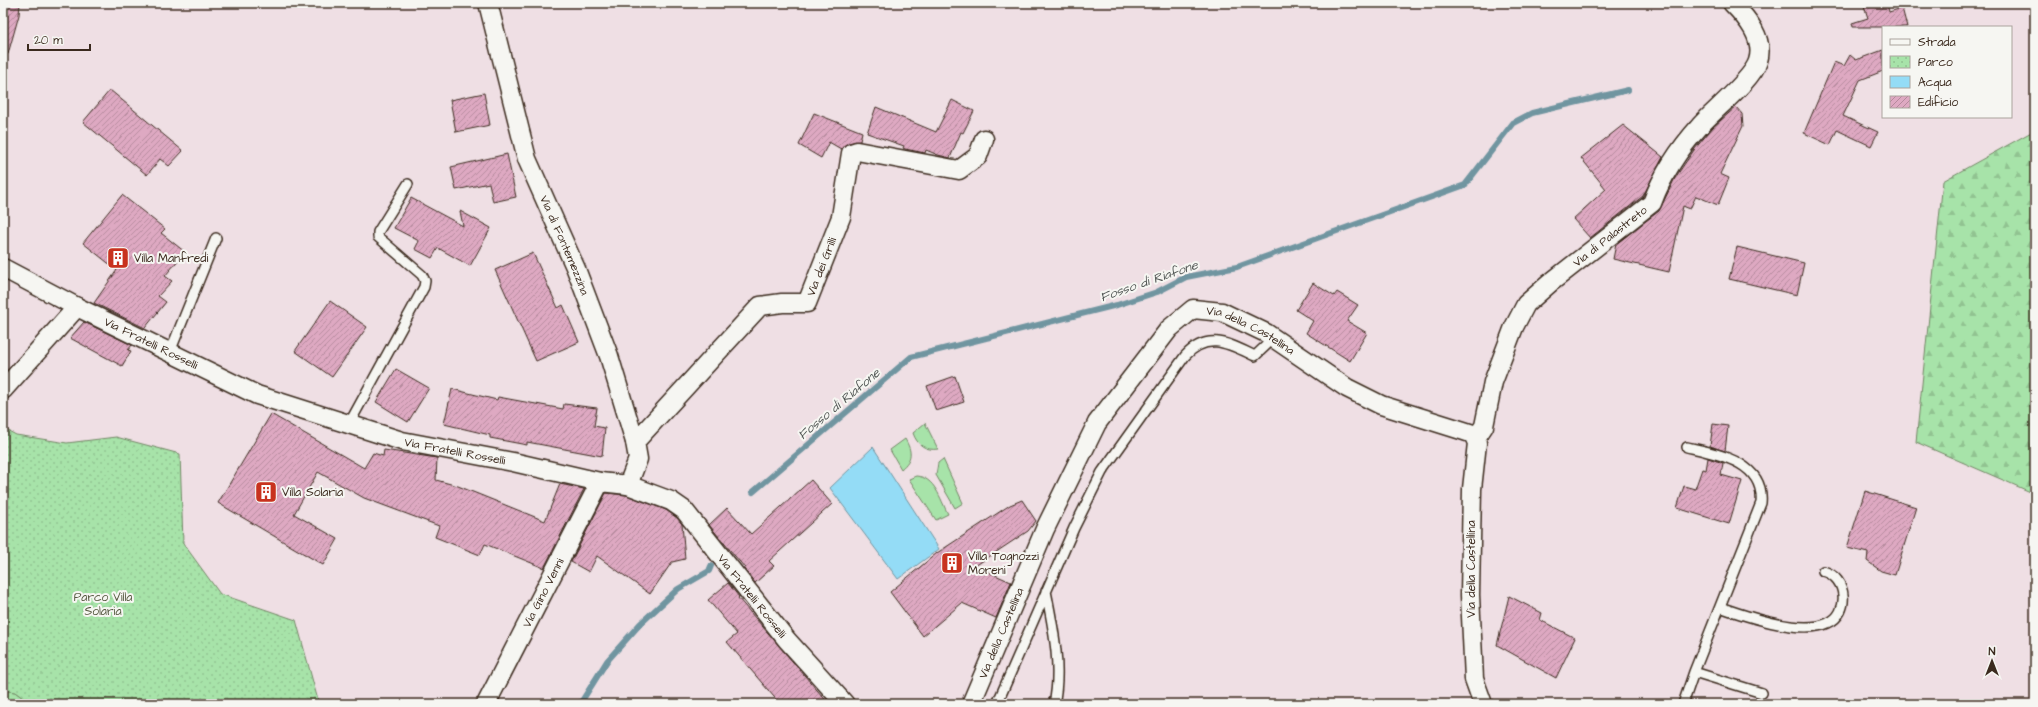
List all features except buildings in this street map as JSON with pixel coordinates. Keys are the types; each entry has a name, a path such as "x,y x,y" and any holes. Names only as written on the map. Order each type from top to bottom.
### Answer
{"street":[{"name":"Via di Fontemezzina","path":"488,3 527,158 576,269 609,356 635,442 638,459 628,485"},
{"name":"Via di Palastreto","path":"1476,438 1484,426 1493,382 1514,327 1526,304 1550,283 1652,203 1656,190 1684,145 1747,79 1758,61 1758,38 1743,14 1732,3"},
{"name":"Via dei Grilli","path":"635,442 760,306 782,303 807,303 841,217 851,153 857,151 959,170 978,156 984,139"},
{"name":"Via Fratelli Rosselli","path":"3,268 77,307 257,395 402,441 513,462 600,482 628,485 671,501 684,510 787,640 845,704"},
{"path":"3,390 77,307"},
{"name":"Via della Castellina","path":"971,704 1045,529 1096,423 1169,329 1193,308 1222,312 1274,338 1346,388 1381,405 1464,430 1473,434 1476,438 1477,446 1472,489 1470,595 1474,679 1483,704"},
{"name":"Via Gino Venni","path":"486,704 600,482"}],"lane":[{"path":"349,424 424,287 425,281 422,275 378,237 378,232 408,184"},
{"path":"170,352 216,238"},
{"path":"997,704 1046,591 1102,472 1185,356 1194,346 1215,340 1230,344 1255,356 1274,338"},
{"path":"1683,704 1694,672 1761,504 1762,494 1759,484 1752,474 1733,459 1687,447"},
{"path":"1720,607 1749,618 1768,622 1810,626 1829,623 1838,616 1842,606 1842,586 1837,578 1823,571"},
{"path":"1046,591 1054,634 1056,672 1054,704"},
{"path":"1694,672 1762,693"}],"green space":[{"path":"2035,130 2035,494 1916,442 1943,181"},
{"path":"925,423 938,449 930,449 922,446 917,441 913,433"},
{"name":"Parco Villa Solaria","path":"3,428 16,435 67,443 116,437 180,454 183,543 220,594 296,620 319,704 31,704 15,692 3,690"},
{"path":"905,439 909,447 910,455 908,462 901,469 890,450"},
{"path":"943,459 963,503 955,508 936,475 938,463"},
{"path":"916,476 923,477 928,480 936,490 948,514 936,520 909,479"},
{"path":"3,690 15,692 31,704 3,704"}],"water":[{"path":"873,447 939,549 898,579 830,488"}],"waterway":[{"name":"Fosso di Riafone","path":"753,492 911,357 1117,305 1157,292 1186,277 1237,267 1465,185 1513,123 1532,113 1628,90"},
{"name":"Fosso di Riafone","path":"580,704 607,661 640,624 678,589 709,571 711,566"}],"place":[{"name":"Villa Manfredi","path":"118,258"},
{"name":"Villa Solaria","path":"266,492"},
{"name":"Villa Tognozzi Moreni","path":"952,563"}]}
